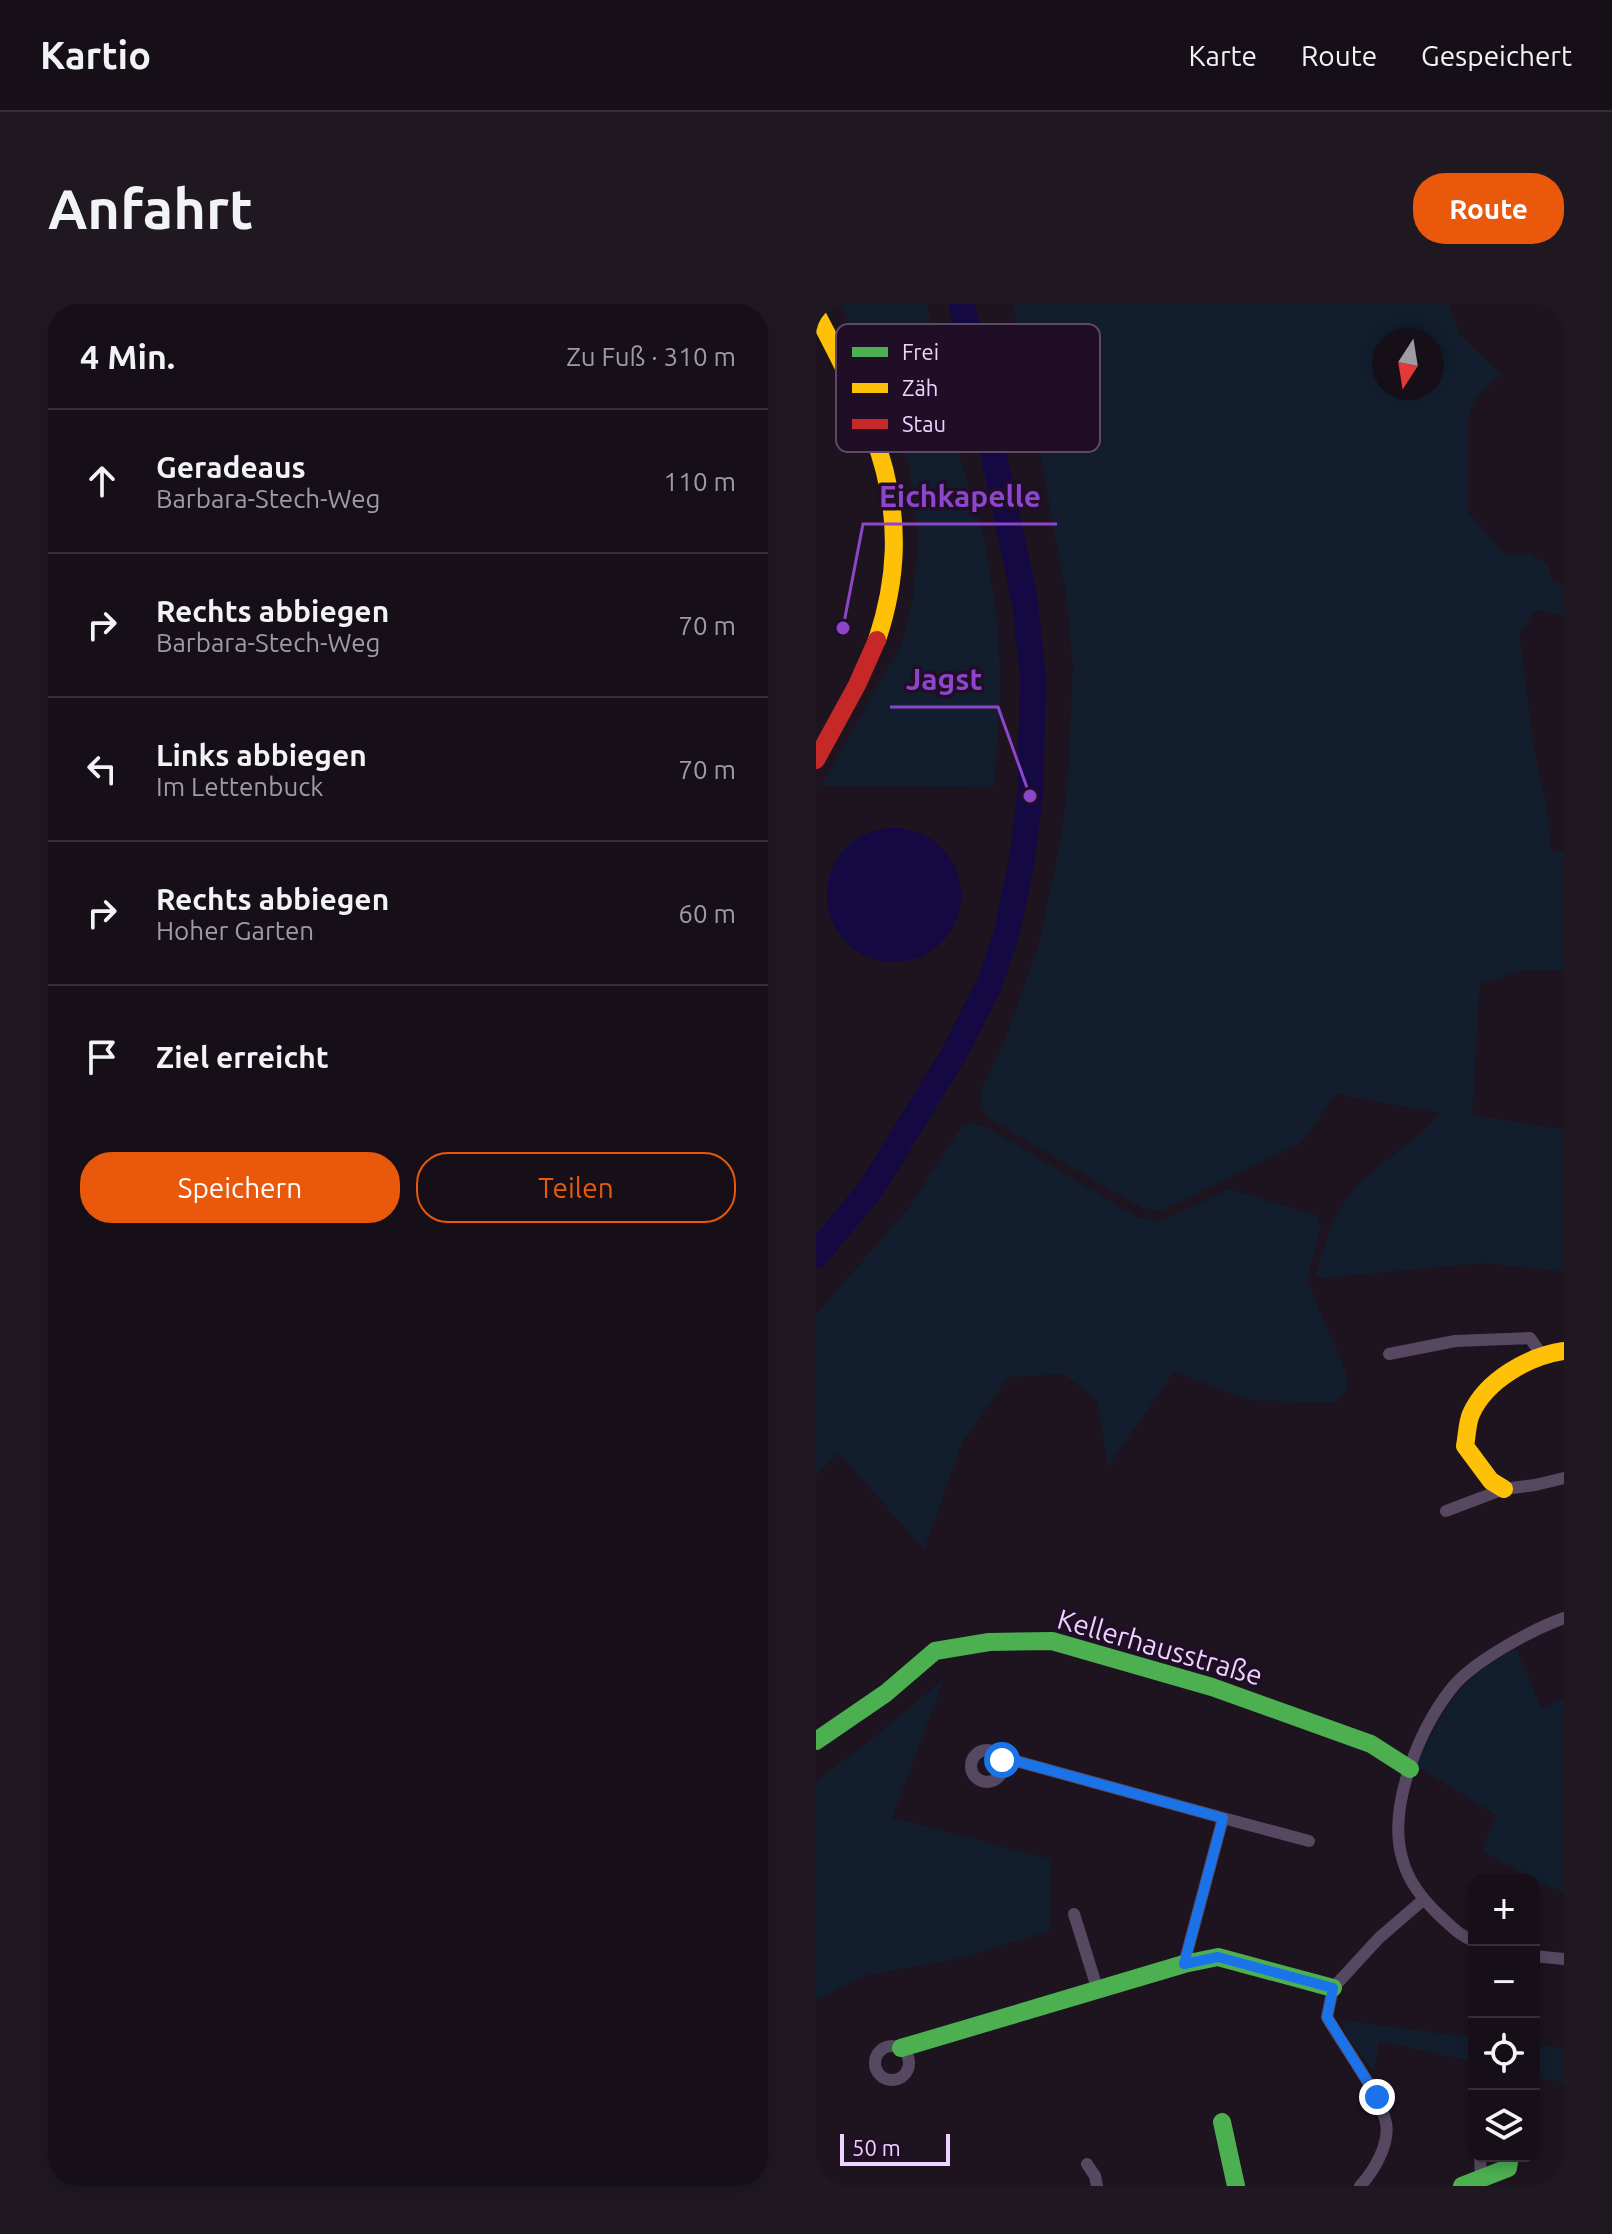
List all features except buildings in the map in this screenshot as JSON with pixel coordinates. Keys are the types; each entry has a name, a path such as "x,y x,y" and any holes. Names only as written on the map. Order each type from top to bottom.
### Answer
{"street":[{"path":"816,313 836,351"},
{"path":"816,760 857,685 877,641 886,611 894,566 890,494 880,452"},
{"path":"1389,1354 1455,1341 1530,1338 1541,1354"},
{"path":"1504,1489 1491,1481 1465,1446 1470,1415 1485,1393 1501,1378 1541,1354 1564,1351"},
{"path":"1446,1511 1504,1489 1564,1478"},
{"path":"1468,1939 1423,1900 1403,1861 1397,1828 1410,1769 1431,1718 1453,1687 1471,1670 1538,1628 1564,1618"},
{"name":"Kellerhausstraße","path":"816,1741 886,1693 935,1651 989,1642 1052,1641 1226,1692 1371,1744 1410,1769"},
{"path":"998,1756 1309,1841"},
{"path":"1184,1964 1223,1818"},
{"path":"1364,2185 1381,2156 1387,2125 1377,2097 1327,2017 1333,1988 1379,1938 1423,1900"},
{"path":"1074,1914 1098,1991"},
{"path":"901,2048 1184,1964 1218,1957 1333,1988"},
{"path":"1540,1957 1564,1959"},
{"path":"1222,2122 1236,2186"},
{"path":"1480,2162 1481,2178"},
{"path":"1462,2186 1508,2168 1509,2162"},
{"path":"1087,2164 1097,2186"}],"shaded area":[{"path":"841,304 927,304 931,324 851,324"},
{"path":"1013,304 1448,304 1460,335 1501,374 1478,395 1468,416 1468,512 1503,553 1530,553 1547,564 1552,581 1564,586 1564,615 1536,610 1519,634 1552,852 1564,852 1564,970 1524,970 1480,984 1472,1115 1564,1130 1564,1272 1484,1263 1322,1278 1316,1275 1333,1222 1352,1192 1417,1137 1440,1113 1336,1094 1301,1143 1161,1211 1142,1208 990,1119 981,1107 981,1091 1004,1043 1040,941 1060,844 1068,782 1073,667 1067,600 1040,452 1100,452 1100,324 1017,324"},
{"path":"905,452 958,452 986,547 999,635 1000,706 994,787 821,786 902,643 912,605 919,539"},
{"path":"894,828 920,833 941,848 956,869 961,895 956,921 941,942 920,957 894,962 868,957 847,942 832,921 827,895 832,869 847,848 868,833"},
{"path":"970,1123 986,1127 1139,1218 1161,1221 1229,1189 1317,1216 1321,1226 1307,1280 1347,1375 1347,1388 1335,1403 1250,1400 1174,1372 1108,1466 1097,1400 1064,1374 1008,1377 963,1441 924,1549 839,1453 816,1474 816,1315 911,1205 959,1130"},
{"path":"1516,1648 1542,1709 1564,1698 1564,1892 1540,1883 1540,1874 1524,1874 1482,1850 1497,1815 1416,1766 1448,1707 1464,1685"},
{"path":"944,1679 892,1818 1051,1859 1049,1931 961,1958 863,1976 816,2000 816,1781"},
{"path":"1341,2020 1468,2037 1468,2061 1380,2041 1373,2071 1348,2038"},
{"path":"1540,2046 1564,2048 1564,2083 1540,2077"}],"waterway":[{"path":"962,304 966,324"},
{"path":"816,1255 871,1189 955,1052 990,983 1008,928 1022,860 1030,796 1033,679 1025,602 993,452"}],"traffic: fast":[{"path":"816,1741 886,1693 935,1651 989,1642 1052,1641 1212,1687 1371,1744 1410,1769"},
{"path":"901,2048 1184,1964 1218,1957 1333,1988"},
{"path":"1222,2122 1236,2186"},
{"path":"1462,2186 1508,2168 1509,2162"}],"traffic: slow":[{"path":"816,313 836,353"},
{"path":"877,640 889,593 894,550 892,509 878,452"},
{"path":"1504,1489 1491,1481 1465,1446 1471,1414 1498,1380 1523,1364 1564,1351"}],"traffic: jam":[{"path":"816,760 857,685 877,640"}],"place":[{"name":"Eichkapelle","path":"843,628"},
{"name":"Jagst","path":"1030,796"}],"route":[{"path":"1002,1760 998,1756 1223,1818 1184,1964 1218,1957 1333,1988 1327,2017 1377,2097"}]}
